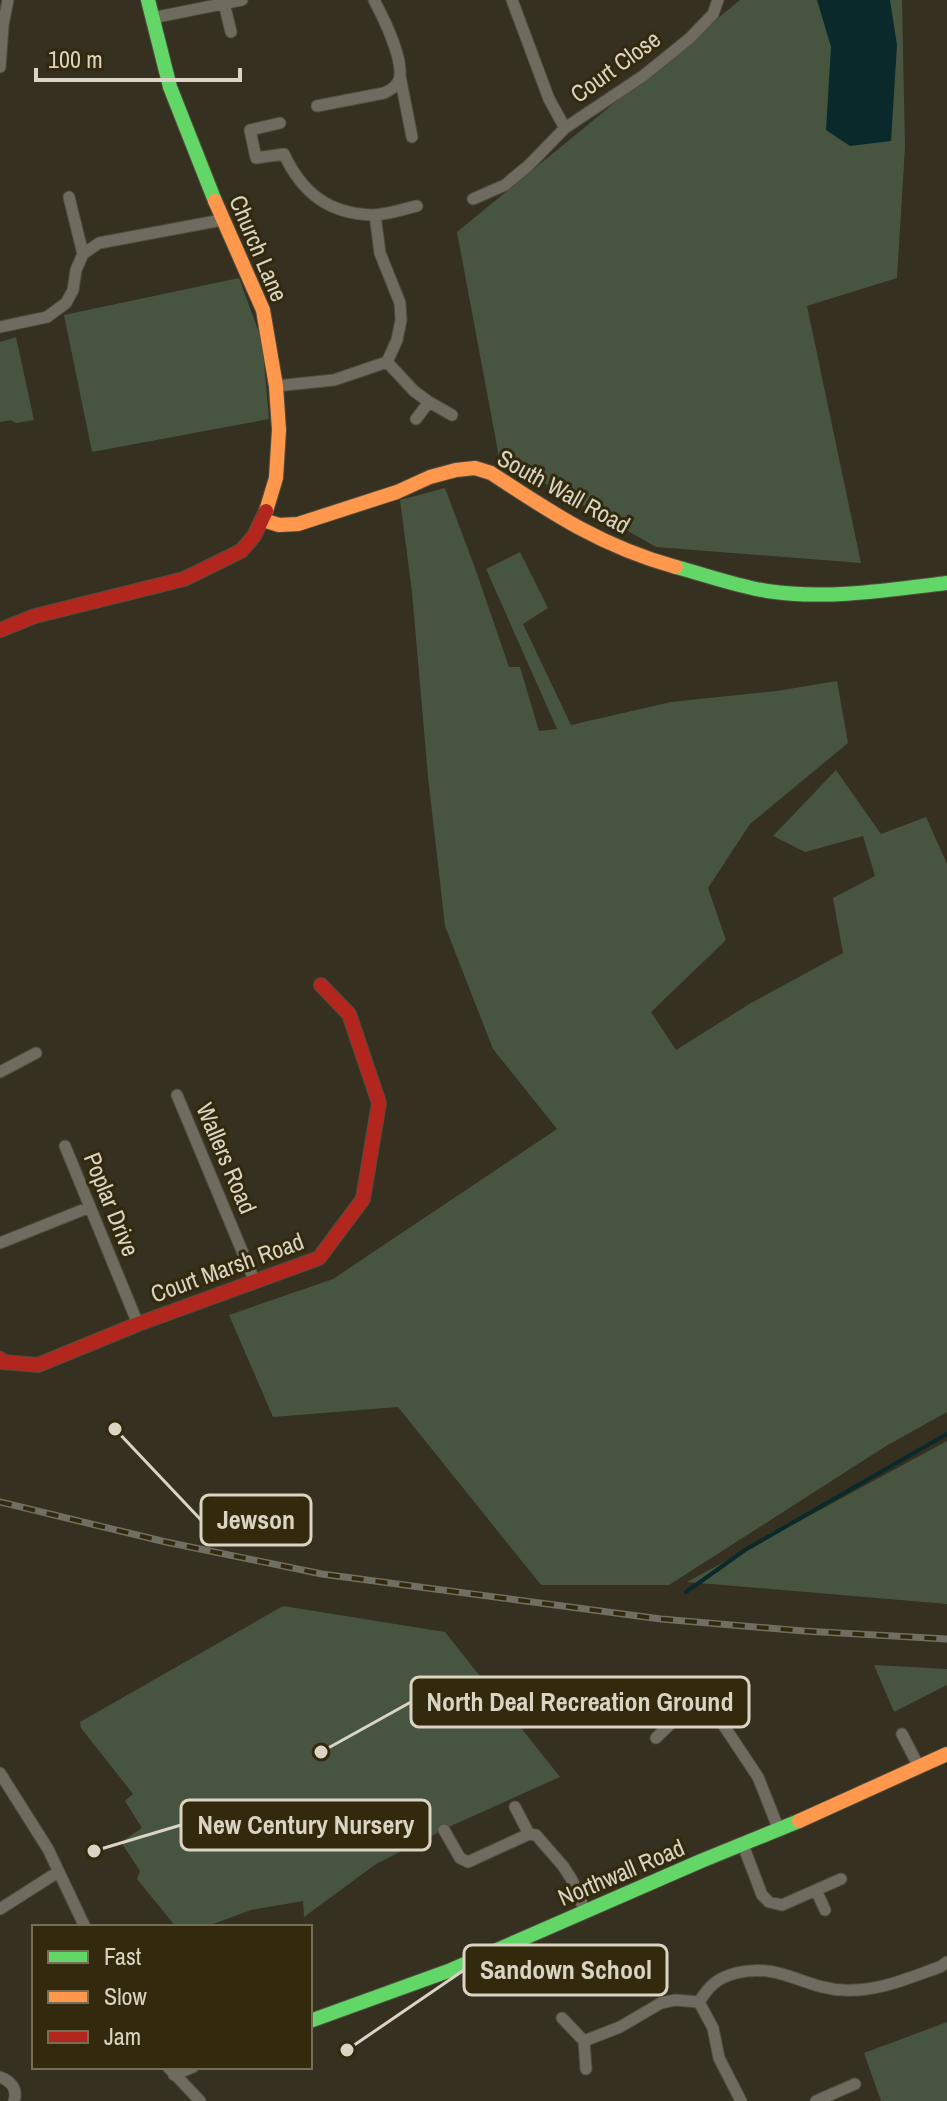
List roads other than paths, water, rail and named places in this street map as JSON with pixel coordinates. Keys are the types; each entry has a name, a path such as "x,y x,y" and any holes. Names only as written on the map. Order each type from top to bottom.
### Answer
{"street":[{"path":"0,67 8,0"},
{"name":"Church Lane","path":"148,0 170,87 222,220 263,310 276,386 279,430 276,478 263,520"},
{"path":"152,18 242,0"},
{"path":"374,0 391,37 412,137"},
{"name":"Court Close","path":"512,0 549,99 565,128"},
{"name":"Court Close","path":"473,199 505,185 565,128 643,76 690,38 713,14 718,0"},
{"path":"224,3 231,32"},
{"path":"317,106 384,93 393,89 400,76"},
{"path":"280,123 250,130 256,158 284,154 292,173 329,207 375,215 417,206"},
{"path":"69,197 83,254"},
{"path":"276,386 334,380 387,362 397,340 400,303 380,253 375,215"},
{"path":"0,327 47,317 66,303 83,254 99,243 222,220"},
{"path":"387,362 414,391 452,415"},
{"path":"416,419 429,402"},
{"name":"South Wall Road","path":"263,520 279,525 298,524 397,492 430,477 475,468 499,478 580,530 643,558 766,591 839,593 947,583"},
{"path":"0,630 35,616 184,579 241,551 263,520"},
{"name":"Court Marsh Road","path":"0,1359 3,1362 38,1365 138,1324 319,1258 363,1199 379,1103 349,1014 321,985"},
{"path":"0,1072 36,1053"},
{"name":"Wallers Road","path":"177,1095 255,1282"},
{"name":"Poplar Drive","path":"65,1146 138,1324"},
{"path":"0,1243 90,1207"},
{"path":"656,1738 686,1713 701,1709 710,1711 718,1717 758,1777 779,1830"},
{"path":"902,1734 919,1767"},
{"name":"Northwall Road","path":"312,2020 451,1970 779,1830 947,1754"},
{"path":"0,1773 48,1849 84,1925"},
{"path":"515,1807 529,1834"},
{"path":"444,1830 460,1858 468,1862 529,1834 536,1835 563,1866 585,1911"},
{"path":"743,1845 762,1895 769,1902 782,1905 841,1879"},
{"path":"0,1909 58,1872"},
{"path":"816,1890 825,1910"},
{"path":"699,2002 709,1986 721,1977 747,1970 770,1970 817,1986 841,1990 869,1990 947,1962"},
{"path":"584,2041 620,2027 661,2003 675,2000 699,2002"},
{"path":"699,2002 713,2028 719,2058 741,2101"},
{"path":"562,2018 584,2041 586,2069"},
{"path":"171,2071 200,2101"},
{"path":"0,2077 14,2086 15,2098"},
{"path":"816,2101 855,2084"}],"water":[{"path":"817,0 890,0 897,45 891,141 850,146 826,130 831,47"}],"waterway":[{"path":"686,1592 745,1550 947,1434"}],"railway":[{"path":"0,1502 166,1542 322,1574 661,1619 947,1639"}],"place":[{"name":"Jewson","path":"115,1429"},
{"name":"North Deal Recreation Ground","path":"321,1752"},
{"name":"New Century Nursery","path":"94,1851"},
{"name":"Sandown School","path":"347,2050"}]}
